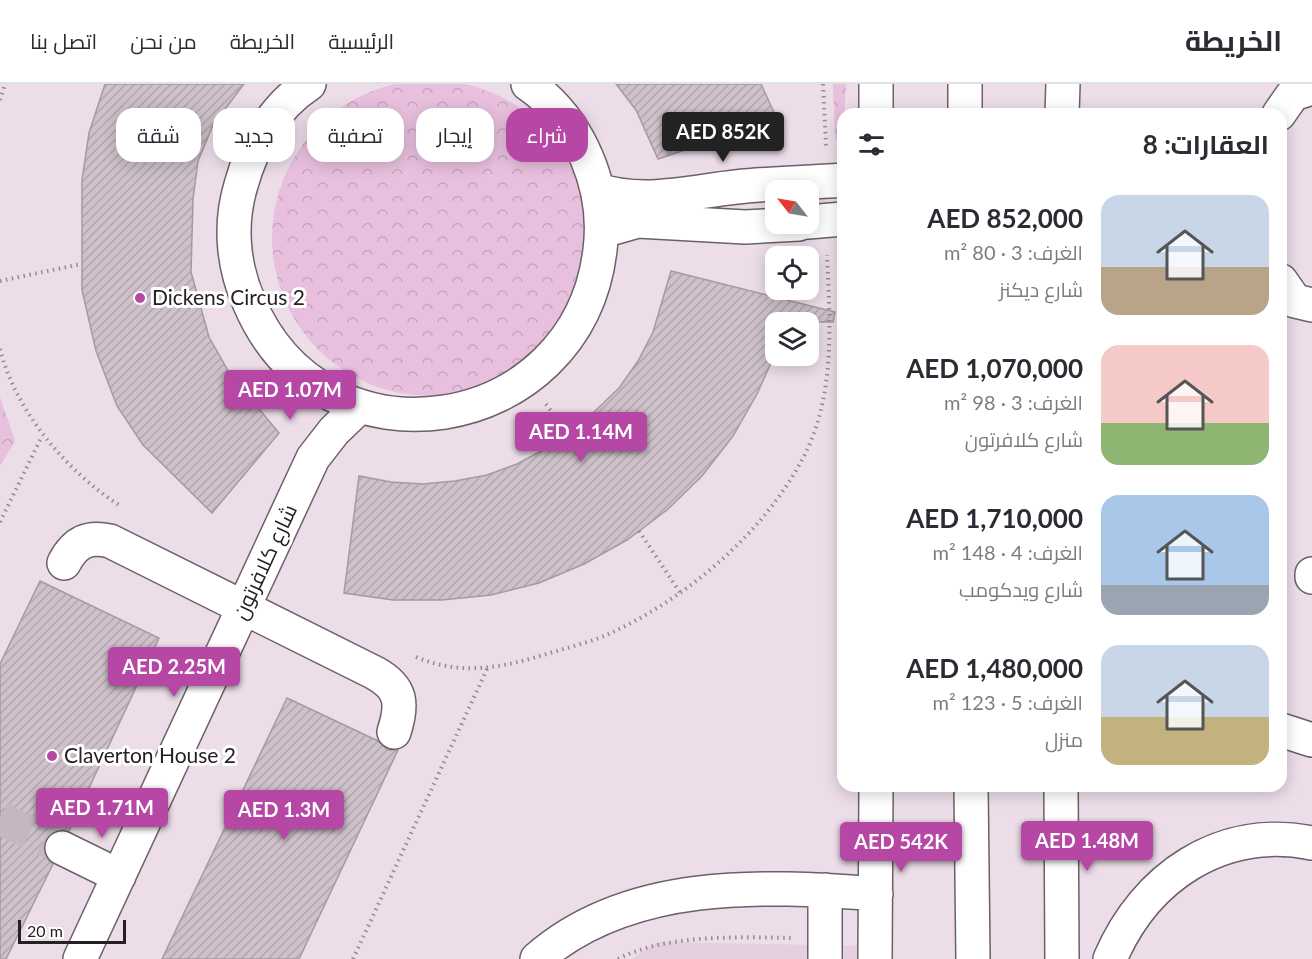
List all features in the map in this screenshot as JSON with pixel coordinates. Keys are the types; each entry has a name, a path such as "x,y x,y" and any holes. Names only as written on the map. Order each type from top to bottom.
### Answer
{"street":[{"path":"301,87 268,123 248,161 236,202 234,245 241,285 257,323 281,356 312,383 359,407 394,414 429,415 465,410 498,397 529,378 560,349 582,314 597,273 603,231 598,190 579,139 545,95 528,84"},
{"path":"876,84 876,108"},
{"path":"965,84 965,108"},
{"path":"1062,108 1063,84"},
{"path":"1283,108 1293,94 1312,88"},
{"path":"598,190 622,197 647,198 737,187 835,181"},
{"path":"603,231 638,221 745,227 765,225"},
{"path":"1287,289 1295,301 1312,305"},
{"name":"شارع كلافرتون","path":"312,383 316,420 313,459"},
{"name":"شارع كلافرتون","path":"80,959 313,459 334,431 359,407"},
{"path":"64,562 71,550 82,541 96,538 110,541 388,680 397,692 400,706 394,732"},
{"path":"1287,732 1312,740"},
{"path":"875,959 876,792"},
{"path":"971,792 973,959"},
{"path":"1061,792 1062,959"},
{"path":"1110,959 1140,905 1171,875 1199,859 1250,841 1293,839 1312,843"},
{"path":"62,848 119,876"},
{"path":"537,959 546,950 599,920 655,900 729,889 825,890 876,894"},
{"path":"825,890 825,949"}],"path":[{"path":"0,100 5,84"},
{"path":"823,84 835,181"},
{"path":"538,657 612,633 681,594 729,554 770,507 803,460 826,396 830,332 819,221"},
{"path":"0,281 81,264"},
{"path":"529,378 569,436"},
{"path":"0,522 42,436"},
{"path":"639,531 681,594"},
{"path":"353,959 487,669"},
{"path":"618,959 633,951 712,937 825,949"}],"shaded area":[{"path":"657,942 867,946 867,959 631,959"}],"green space":[{"path":"415,81 461,83 490,92 519,108 506,108 506,162 568,162 581,192 587,223 587,253 581,284 569,312 552,338 530,360 504,377 476,389 445,395 415,395 384,389 356,377 330,360 308,338 291,312 279,284 273,253 273,223 279,192 291,164 295,162 295,157 307,139 307,162 404,162 404,108 341,108 370,92 399,83"},
{"path":"833,84 846,84 845,108 837,108 837,139 835,139"},
{"path":"0,397 15,441 0,466"}],"building":[{"name":"Dickens Circus 2","path":"105,84 244,84 226,108 213,108 213,125 201,154 201,108 116,108 116,162 198,162 193,199 191,272 209,337 230,374 279,433 212,513 143,445 117,406 96,351 82,290 82,180 89,133"},
{"path":"616,84 761,84 777,119 658,159 636,110"},
{"path":"671,271 765,294 765,300 787,300 835,312 833,322 819,322 819,312 765,312 765,366 770,366 733,436 702,476 667,510 627,540 584,564 539,583 491,595 442,600 393,600 344,593 359,476 391,482 423,484 487,475 517,464 569,436 619,388 638,361 653,332"},
{"name":"Claverton House 2","path":"40,581 159,638 69,831 60,829 52,832 45,839 43,850 47,859 53,864 6,959 0,959 0,664"},
{"path":"287,698 378,741 388,750 398,750 299,959 162,959"}],"tunnel":[{"path":"0,818 62,848"}],"place":[{"name":"Dickens Circus 2","path":"140,298"},
{"name":"Claverton House 2","path":"52,756"}]}
